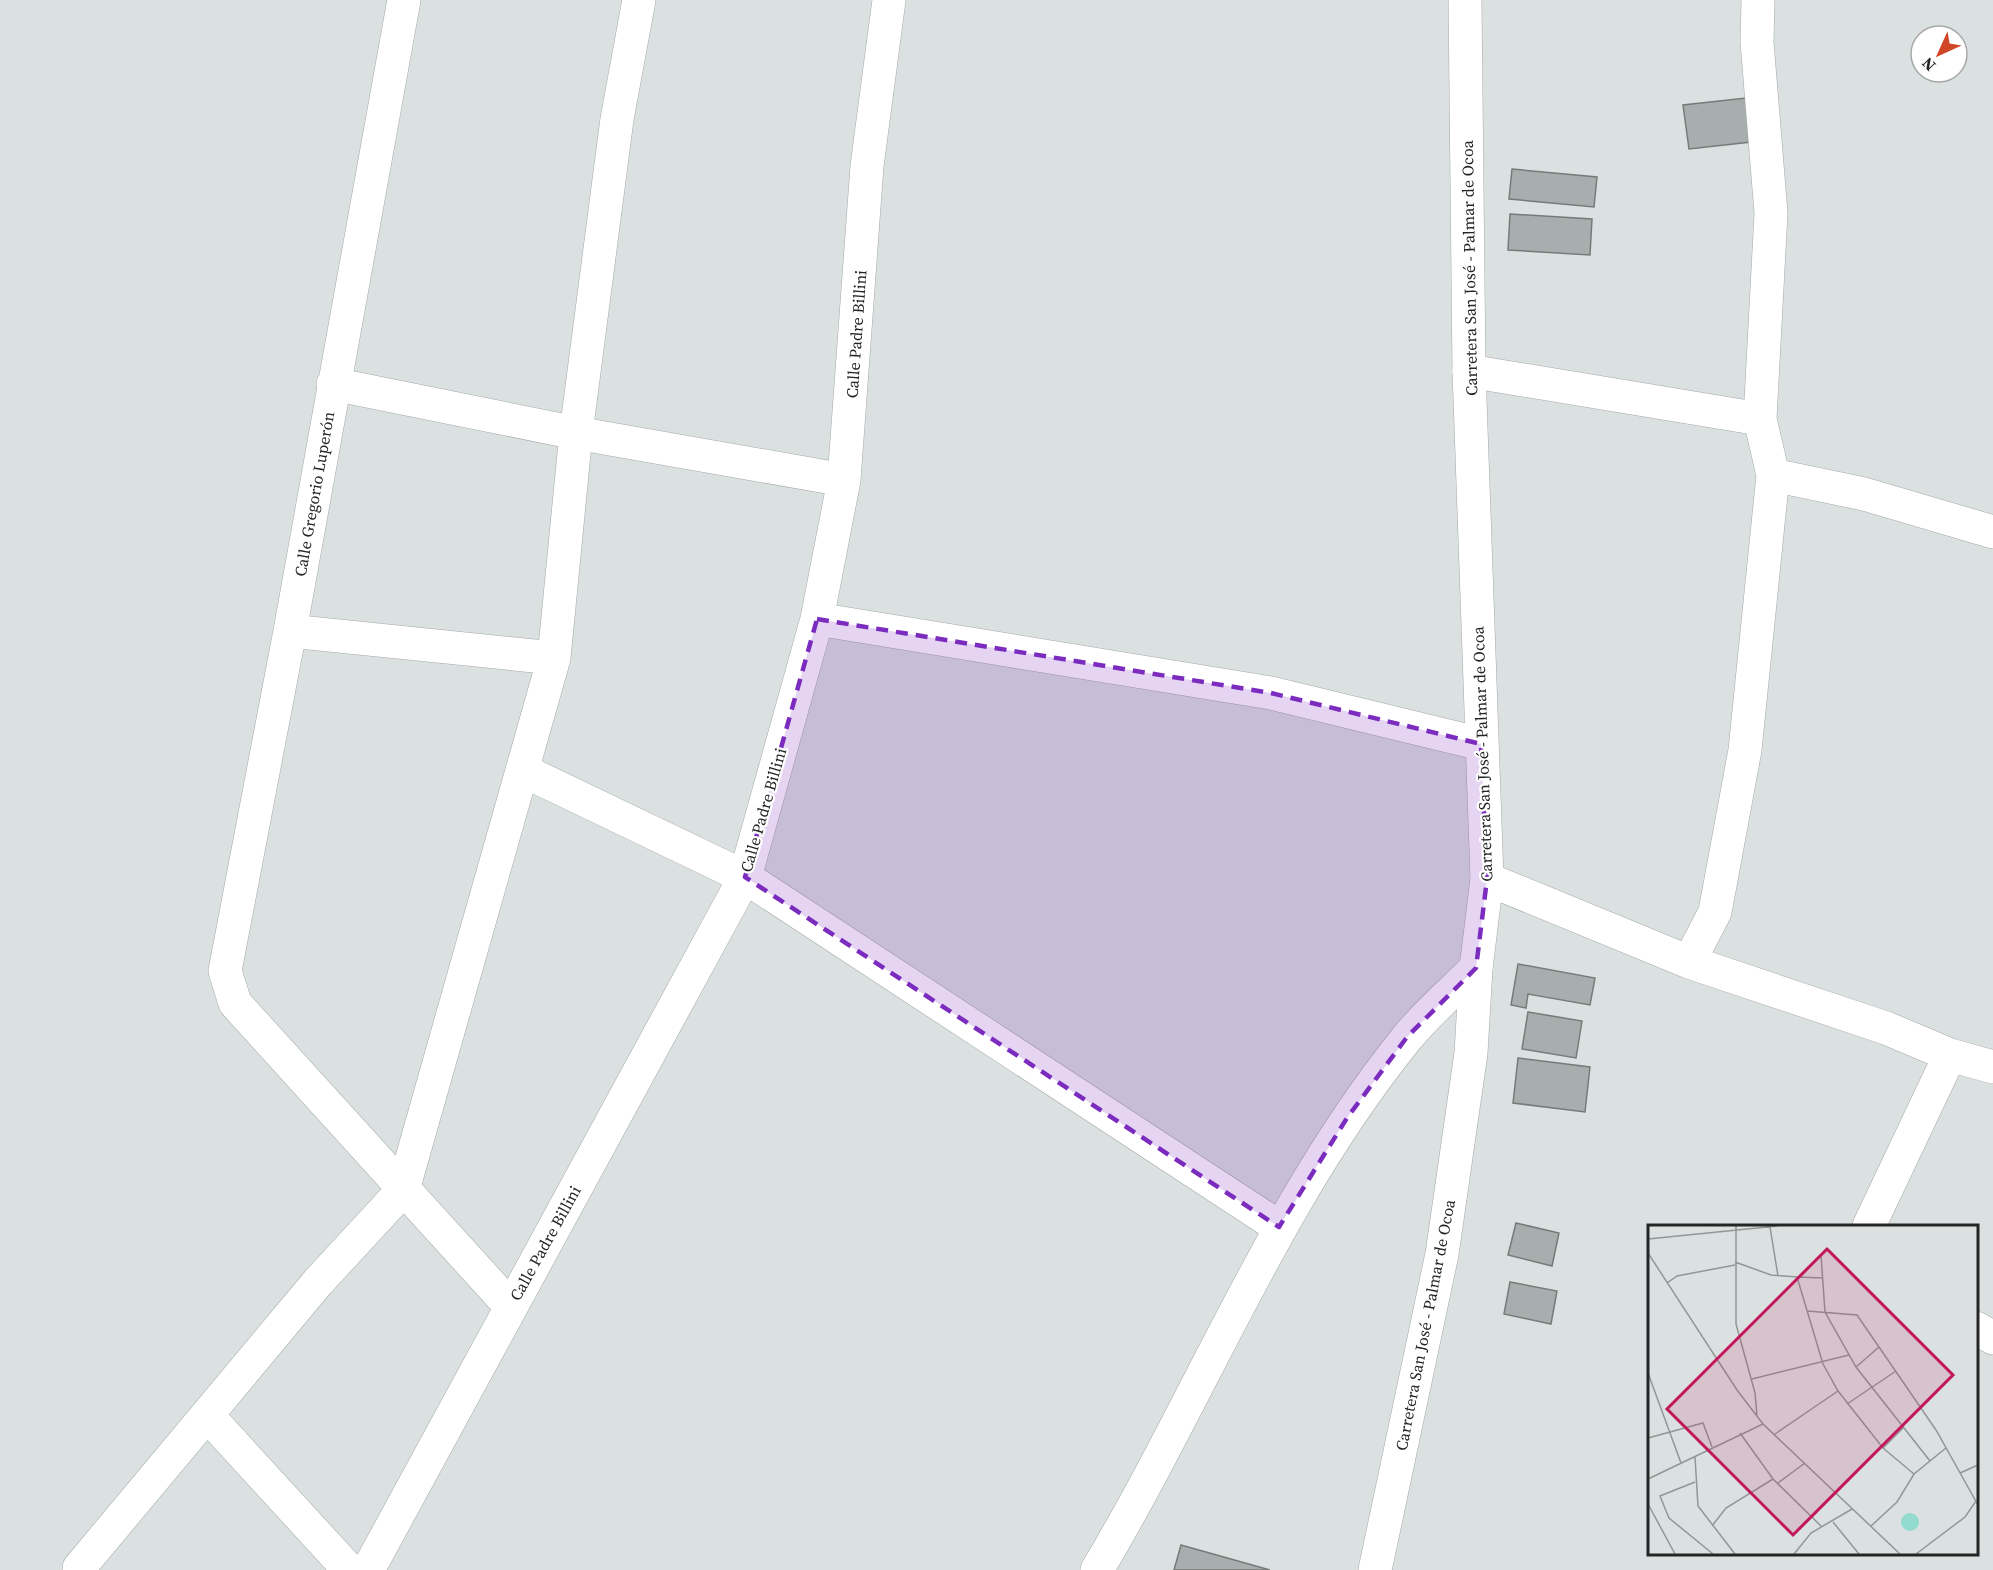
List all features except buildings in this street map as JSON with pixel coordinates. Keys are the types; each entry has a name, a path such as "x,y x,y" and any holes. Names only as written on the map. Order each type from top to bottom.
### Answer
{"street":[{"name":"Calle Gregorio Luperón","path":"403,1190 235,1003 225,971 290,632 404,0"},
{"path":"79,1568 318,1282 403,1190 554,658 576,433 616,119 639,0"},
{"name":"Calle Padre Billini","path":"368,1570 745,877 817,619 844,480 867,166 889,0"},
{"name":"Carretera San José - Palmar de Ocoa","path":"1375,1570 1442,1254 1471,1053 1476,968 1488,879 1481,744 1482,700 1469,371 1465,0"},
{"path":"1689,963 1715,912 1745,750 1773,475 1760,419 1771,213 1757,42 1758,0"},
{"path":"1469,371 1760,419"},
{"path":"333,384 576,433 844,480"},
{"path":"1773,475 1864,494 1993,532"},
{"path":"817,619 1271,693 1481,744"},
{"path":"290,632 554,658"},
{"path":"522,770 745,877 1279,1227"},
{"path":"1488,879 1689,963 1886,1028 1950,1055 1993,1067"},
{"path":"1097,1570 1141,1496 1279,1227 1347,1118 1407,1037 1476,968"},
{"path":"1870,1225 1950,1055"},
{"path":"403,1190 510,1306"},
{"path":"1978,1329 1993,1338"},
{"path":"207,1414 349,1570"}],"highlighted area":[{"path":"817,619 1271,693 1481,744 1487,879 1476,968 1407,1037 1347,1118 1279,1227 745,877"}]}
